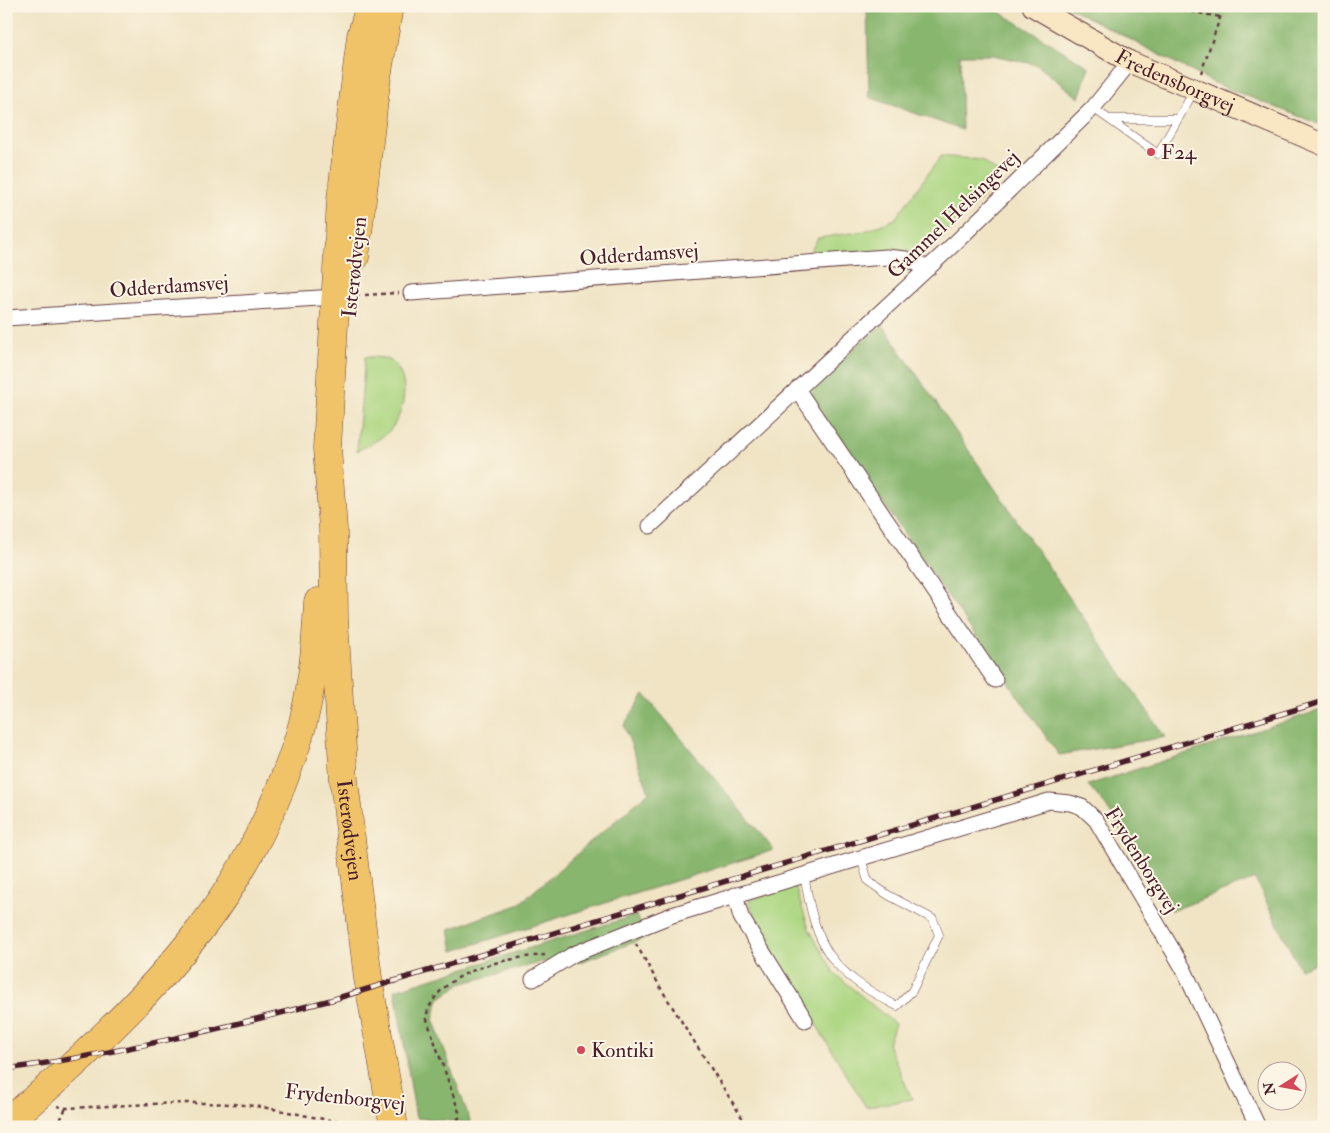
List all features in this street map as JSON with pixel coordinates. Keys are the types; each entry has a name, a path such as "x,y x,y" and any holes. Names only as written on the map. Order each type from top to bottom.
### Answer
{"highway":[{"path":"361,36 362,6"},
{"name":"Isterødvejen","path":"332,529 340,482 341,200 361,36 370,6"},
{"name":"Isterødvejen","path":"389,6 342,296 327,448 332,529 334,619 344,781 371,994 394,1127"},
{"path":"376,83 402,6"},
{"path":"6,1123 38,1097 128,1012 199,931 233,882 264,824 298,739 313,666 327,448"},
{"path":"338,688 353,747 409,1127"}],"street":[{"name":"Fredensborgvej","path":"1032,6 1130,62 1324,145"},
{"name":"Gammel Helsingevej","path":"650,526 929,268 1093,108 1130,62"},
{"name":"Odderdamsvej","path":"411,293 886,257 906,259 929,268"},
{"name":"Odderdamsvej","path":"6,318 342,296"},
{"path":"796,389 995,680"},
{"name":"Frydenborgvej","path":"533,979 574,954 672,914 1049,801 1070,803 1082,808 1096,820 1183,968 1258,1127"},
{"path":"735,895 741,917 805,1020"}],"lane":[{"path":"1093,108 1158,154 1194,91"},
{"path":"1109,119 1178,118"},
{"path":"804,874 811,916 828,953 856,983 897,1006 912,991 939,935 932,919 888,895 868,881 860,858"}],"path":[{"path":"1160,6 1220,17"},
{"path":"1194,91 1224,6"},
{"path":"342,296 411,293"},
{"path":"629,932 663,992 748,1127"},
{"name":"Frydenborgvej","path":"57,1127 66,1108 215,1104 248,1106 317,1119 347,1122 443,1126 459,1118 459,1112 426,1017 429,1004 437,992 464,974 523,957 574,954"}],"green space":[{"path":"867,6 990,6 1089,67 1079,98 1037,65 993,55 960,55 962,130 869,97"},
{"path":"1066,6 1324,6 1324,126 1216,84"},
{"path":"941,156 982,160 1002,176 930,251 809,254 818,238 865,231 895,219"},
{"path":"882,324 1165,737 1059,755 811,400 814,383"},
{"path":"365,357 389,360 398,368 402,377 404,397 398,417 387,433 357,451"},
{"path":"644,694 774,850 453,951 449,929 518,905 649,792 624,726"},
{"path":"1324,709 1324,960 1300,969 1255,879 1171,911 1106,806 1088,785"},
{"path":"795,886 809,929 834,973 895,1024 888,1044 912,1099 866,1107 758,928 749,900"},
{"path":"636,915 648,937 583,961 542,962 460,984 439,999 433,1019 471,1123 416,1118 395,990"}],"railway":[{"path":"6,1069 88,1056 170,1039 331,1000 1324,701"}],"place":[{"name":"F24","path":"1151,152"},
{"name":"Kontiki","path":"581,1050"}]}
